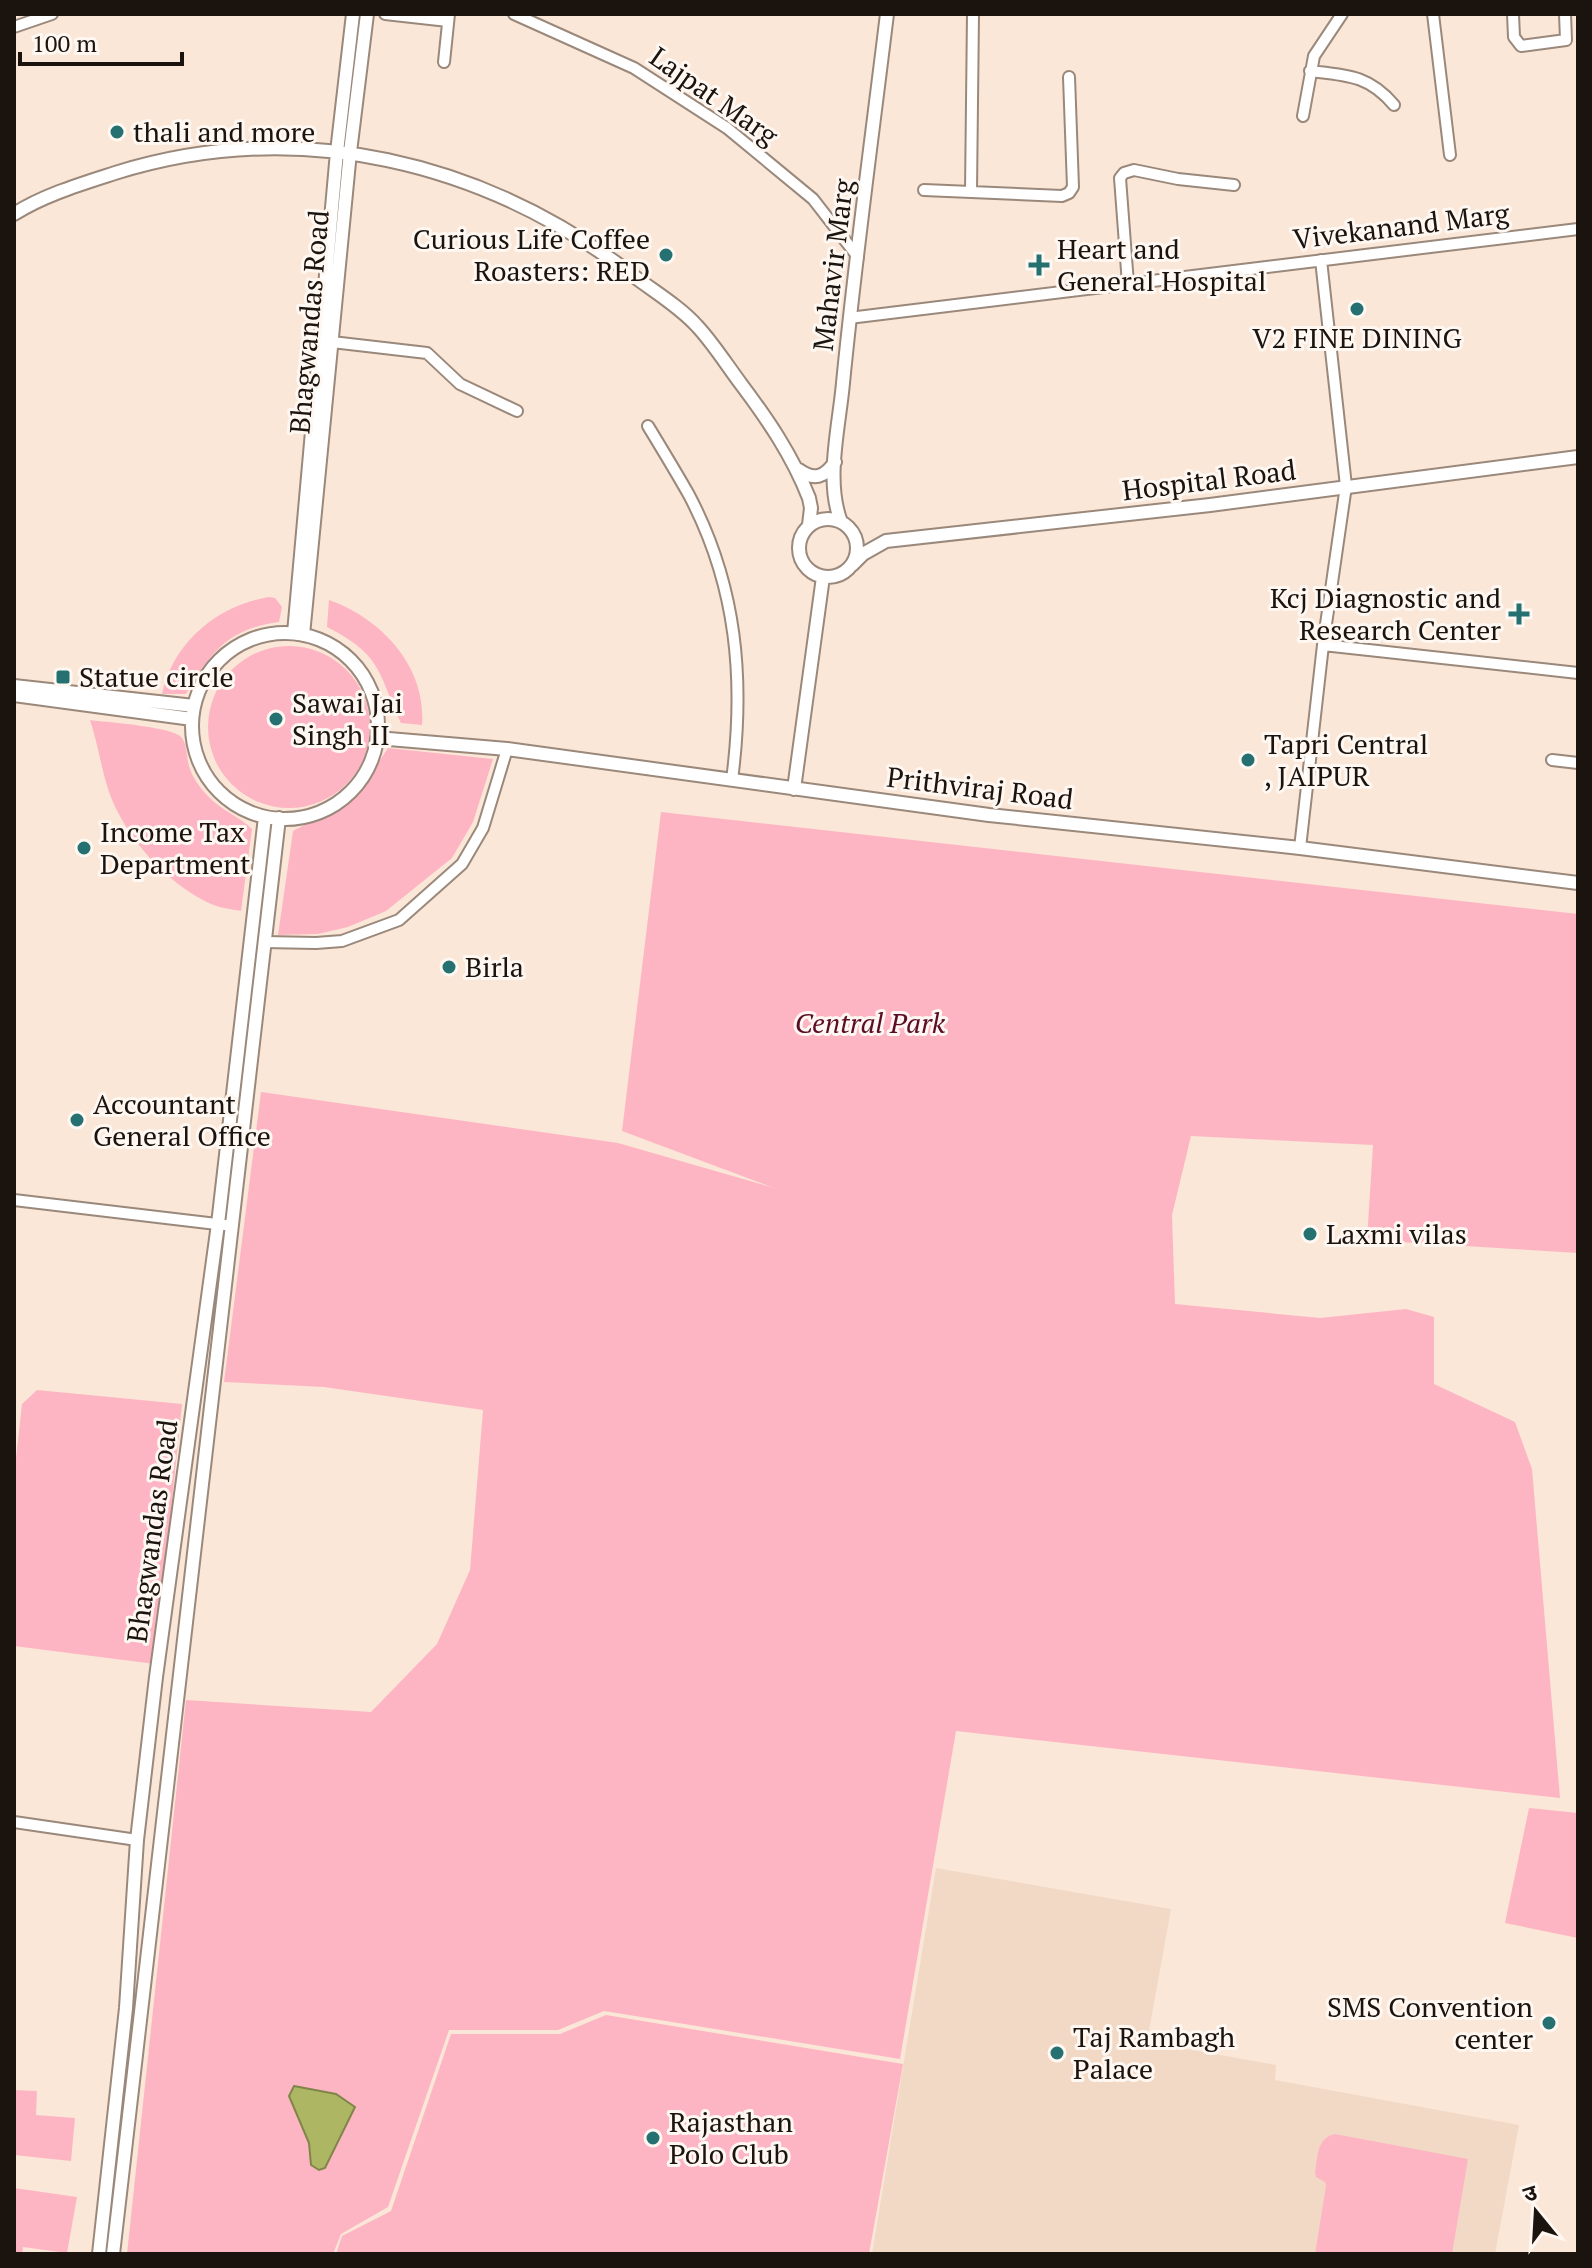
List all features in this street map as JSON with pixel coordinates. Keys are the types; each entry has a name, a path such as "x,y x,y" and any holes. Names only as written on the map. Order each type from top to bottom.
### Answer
{"street":[{"path":"14,27 52,14"},
{"name":"Bhagwandas Road","path":"299,634 332,342 353,14"},
{"name":"Bhagwandas Road","path":"299,634 343,152 367,14"},
{"path":"385,14 448,18 444,62"},
{"name":"Lajpat Marg","path":"514,14 634,68 727,128 813,199 858,257"},
{"name":"Mahavir Marg","path":"841,522 835,505 835,462 849,318 887,14"},
{"path":"971,191 973,14"},
{"path":"1303,116 1314,56 1342,14"},
{"path":"1433,14 1450,155"},
{"path":"1513,14 1514,37 1521,46 1566,40 1565,14"},
{"path":"1310,71 1354,76 1385,94 1394,105"},
{"path":"924,190 1062,196 1069,193 1073,187 1069,77"},
{"path":"14,214 82,183 149,162 260,148 343,152 405,163 500,194 595,246 695,324 777,431 796,468 811,508 809,525 799,542 798,551 806,568 823,577 839,575 852,565 856,556 855,536"},
{"path":"1128,284 1120,178 1124,173 1134,170 1234,185"},
{"name":"Vivekanand Marg","path":"849,318 1578,229"},
{"path":"1300,848 1323,645 1346,486 1321,260"},
{"path":"332,342 427,353 460,384 517,411"},
{"path":"648,426 690,497 714,552 731,608 739,666 739,712 732,780"},
{"name":"Hospital Road","path":"852,565 863,554 886,541 1210,505 1578,457"},
{"path":"796,468 808,476 817,477 828,473 835,462"},
{"path":"809,525 825,519 841,522 855,536 886,541"},
{"path":"794,789 823,577"},
{"path":"299,634 322,641 355,664 374,699 378,718 377,738 368,768 350,792 324,810 295,818 265,817 239,806 216,789 197,756 193,712 210,671 230,651 256,638 299,634"},
{"path":"1323,645 1578,673"},
{"path":"14,686 193,712"},
{"path":"14,695 193,712"},
{"name":"Prithviraj Road","path":"377,738 507,749 989,815 1300,848 1578,883"},
{"path":"264,942 342,941 399,920 462,864 483,828 507,749"},
{"path":"1552,760 1578,763"},
{"name":"Bhagwandas Road","path":"113,2254 225,1225 265,817"},
{"name":"Bhagwandas Road","path":"99,2254 125,2023 137,1840 156,1677 225,1225 279,818"},
{"path":"14,1200 225,1225"},
{"path":"14,1822 137,1840"}],"shaded area":[{"name":"Taj Rambagh Palace","path":"936,1868 1171,1909 1147,2042 1276,2065 1275,2080 1519,2125 1495,2254 872,2254"},
{"path":"294,2086 336,2094 355,2107 325,2168 319,2170 311,2165 309,2143 289,2096"}],"green space":[{"path":"275,598 282,607 279,622 246,630 222,645 186,694 162,694 176,658 200,629 232,608"},
{"path":"329,600 366,619 397,648 417,684 422,704 422,725 401,723 382,677 369,656 327,627"},
{"path":"289,646 320,652 346,670 364,696 370,727 364,758 346,784 320,802 289,808 258,802 232,784 214,758 208,727 214,696 232,670 258,652"},
{"path":"90,720 154,728 182,738 190,769 199,786 218,805 252,829 241,911 214,905 195,895 164,872 137,842 109,792"},
{"path":"388,748 493,759 473,822 452,858 386,911 348,927 318,934 278,935 293,831 343,804 361,789"},
{"name":"Central Park","path":"661,812 1578,914 1578,1253 1367,1240 1373,1145 1191,1136 1172,1215 1175,1304 1320,1318 1406,1309 1434,1317 1434,1384 1515,1422 1532,1469 1560,1798 956,1731 900,2059 604,2011 558,2030 449,2030 388,2207 341,2234 333,2254 127,2254 186,1700 371,1712 437,1644 470,1570 483,1410 324,1387 224,1382 261,1092 618,1143 774,1188 622,1131"},
{"path":"37,1390 182,1404 155,1664 14,1646 14,1476 22,1404"},
{"path":"1529,1808 1578,1813 1578,1938 1505,1923"},
{"name":"Rajasthan Polo Club","path":"606,2015 903,2064 869,2254 336,2254 342,2236 391,2211 451,2034 560,2034"},
{"path":"14,2090 37,2091 36,2115 75,2118 71,2161 14,2155"},
{"path":"1335,2134 1468,2159 1452,2254 1315,2254 1326,2186 1316,2177 1318,2155 1324,2140"},
{"path":"14,2188 77,2197 67,2253 23,2247 22,2254 14,2254"}],"place":[{"name":"thali and more","path":"117,132"},
{"name":"Curious Life Coffee Roasters: RED","path":"666,255"},
{"name":"Heart and General Hospital","path":"1039,265"},
{"name":"V2 FINE DINING","path":"1357,309"},
{"name":"Kcj Diagnostic and Research Center","path":"1519,614"},
{"name":"Statue circle","path":"63,677"},
{"name":"Sawai Jai Singh II","path":"276,719"},
{"name":"Tapri Central , JAIPUR","path":"1248,760"},
{"name":"Income Tax Department","path":"84,848"},
{"name":"Birla","path":"449,967"},
{"name":"Accountant General Office","path":"77,1120"},
{"name":"Laxmi vilas","path":"1310,1234"},
{"name":"SMS Convention center","path":"1549,2023"},
{"name":"Taj Rambagh Palace","path":"1057,2053"},
{"name":"Rajasthan Polo Club","path":"653,2138"}]}
